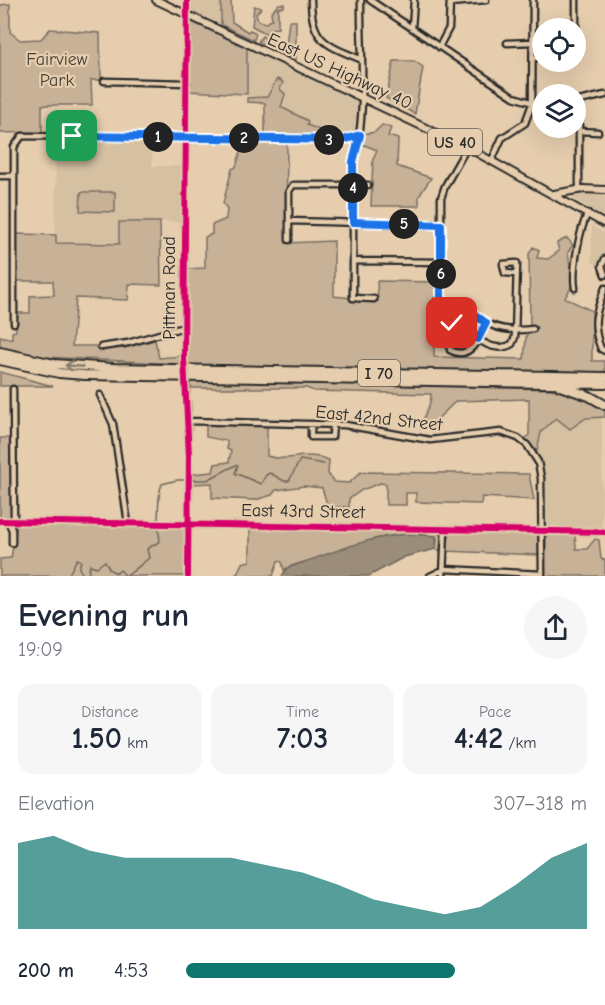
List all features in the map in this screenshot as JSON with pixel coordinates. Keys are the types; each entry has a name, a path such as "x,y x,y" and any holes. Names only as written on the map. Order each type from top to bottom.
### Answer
{"highway":[{"name":"I 70","path":"0,352 54,364 113,369 605,376"},
{"name":"I 70","path":"0,360 59,373 85,375 605,384"},
{"path":"550,383 590,396 605,405"}],"main road":[{"name":"East US Highway 40","path":"156,0 361,99 467,147 605,224"},
{"path":"554,194 576,190 605,190"},
{"path":"571,204 570,195 576,190"}],"street":[{"name":"Pittman Road","path":"187,0 187,83 184,138 184,359 189,475 188,576"},
{"path":"311,0 311,21 319,38 360,59"},
{"path":"360,0 361,99 360,135 353,162 353,298 374,299"},
{"path":"370,0 514,97 532,104 525,123 502,138 492,160"},
{"path":"412,28 414,0"},
{"path":"439,47 449,28 450,2 486,0"},
{"path":"533,0 533,18"},
{"path":"576,0 576,18"},
{"path":"507,43 532,42"},
{"path":"104,81 187,83"},
{"path":"586,100 605,94"},
{"path":"586,131 598,132"},
{"path":"14,323 14,147 20,136 343,140 360,135"},
{"path":"576,190 579,138"},
{"path":"467,147 447,181 441,198 439,301 460,304 486,323 515,331 533,329"},
{"path":"0,176 14,176"},
{"path":"289,240 291,187 297,184 368,185"},
{"path":"575,288 573,266 579,249 582,224 588,213"},
{"path":"289,221 441,225"},
{"path":"604,272 605,260"},
{"path":"353,261 441,262"},
{"path":"486,323 478,339 468,352 450,351 448,328 452,323 478,339 489,345 508,346 514,341 516,274"},
{"path":"603,350 596,337 597,304 605,288"},
{"path":"100,347 128,343 184,327"},
{"path":"12,543 14,389"},
{"path":"100,395 113,424 128,523"},
{"name":"East 42nd Street","path":"188,421 333,424 430,440 491,432 509,434 527,445 535,454 541,478 542,575"},
{"path":"311,424 311,437 332,437 333,424"},
{"name":"East 43rd Street","path":"0,521 605,532"},
{"path":"443,576 445,529"},
{"path":"430,576 445,569 542,575"}],"shaded area":[{"path":"189,0 221,0 221,27 192,13"},
{"path":"247,47 360,103 358,131 352,135 330,137 330,134 306,124 308,121 281,107 277,79 267,97 247,98"},
{"path":"56,138 152,140 152,166 182,166 182,222 120,222 120,244 55,243"},
{"path":"605,192 605,218 572,198 575,193"},
{"path":"592,226 605,234 605,270 592,262"},
{"path":"602,417 602,530 546,528 544,475 535,452 539,449 541,432 557,418 570,429 586,418"},
{"path":"410,534 436,536 436,549 404,557 369,576 282,576 287,568 347,547 378,538"}],"green space":[{"path":"221,0 231,0 232,22 248,32 250,30 256,33 254,40 221,25"},
{"name":"Fairview Park","path":"10,4 10,32 20,40 41,39 50,29 100,33 101,80 91,80 92,105 42,105 42,132 0,133 0,5"},
{"path":"279,4 284,4 284,7 278,8 278,28 269,29 269,35 252,26 254,6 261,8 256,14 258,21 266,23 272,19 271,12"},
{"path":"190,21 247,47 247,94 187,91"},
{"path":"289,21 296,21 296,60 258,42 262,36 280,47 286,45"},
{"path":"394,61 414,61 423,67 415,114 386,98"},
{"path":"277,79 283,82 280,89 285,94 281,107 308,121 307,125 330,134 330,137 265,136 265,103 247,102 247,98 267,97"},
{"path":"382,125 391,128 388,136 398,139 397,166 431,178 419,196 419,206 371,206 373,159 377,150 362,144 364,134 375,132"},
{"path":"244,141 287,142 286,243 334,241 334,296 378,301 377,281 439,282 439,298 434,298 434,357 524,359 530,324 529,254 533,247 539,250 537,258 548,259 559,251 557,243 567,238 573,245 568,252 573,284 565,298 592,311 592,361 605,361 605,372 188,366 187,269 205,268 205,237 212,234 212,225 226,219 227,209 223,203 232,169 236,167"},
{"path":"81,192 115,192 115,212 80,211"},
{"path":"119,222 160,222 161,285 129,284 128,300 76,298 72,346 95,346 98,350 125,348 155,340 159,358 182,356 181,364 45,357 0,347 0,336 12,339 12,332 16,331 16,313 30,313 30,296 54,295 53,281 16,281 17,234 56,235 56,243 119,244"},
{"path":"0,372 53,386 0,386"},
{"path":"189,380 551,389 589,399 605,408 605,417 586,418 570,429 556,418 541,432 537,451 525,439 529,435 529,399 456,401 429,427 421,429 431,394 314,391 306,388 190,388"},
{"path":"206,425 267,426 267,456 282,458 312,456 329,460 328,474 334,482 349,483 361,472 529,474 534,500 482,497 481,504 416,502 416,493 406,493 406,505 386,505 386,484 380,483 362,490 349,499 349,507 328,507 322,488 304,486 276,490 272,495 255,500 212,498 212,483 192,484 192,474 213,472 215,464 229,462 231,451 227,449 227,441 206,437"},
{"path":"0,438 11,438 11,519 0,518"},
{"path":"17,524 184,527 186,529 185,576 0,576 0,559 11,558"},
{"path":"250,529 436,532 442,535 440,551 436,549 437,538 388,537 361,543 284,570 282,562 278,561 273,576 233,576 237,574 242,563 250,561"},
{"path":"450,532 538,533 539,555 446,551"},
{"path":"549,534 575,534 576,549 587,549 595,539 599,540 601,559 605,560 605,576 545,576 546,538"}],"waterway":[{"path":"158,521 162,484 177,480 207,480 236,465 238,465 235,473 261,484 266,475 270,473 284,481 289,481 300,460 324,464"},
{"path":"84,576 88,575 90,565 97,567 105,561 110,570 117,573 120,570 126,576 128,575 149,558 147,549 160,541 158,526"},
{"path":"68,576 77,559 81,561 79,568 83,575"}],"cycle path":[{"path":"187,0 184,359 189,456 188,576"},
{"path":"0,521 605,532"}],"route":[{"path":"72,136 343,140 360,135 353,162 353,222 441,225 441,301 460,304 486,323 478,339 457,323 452,323"}]}
